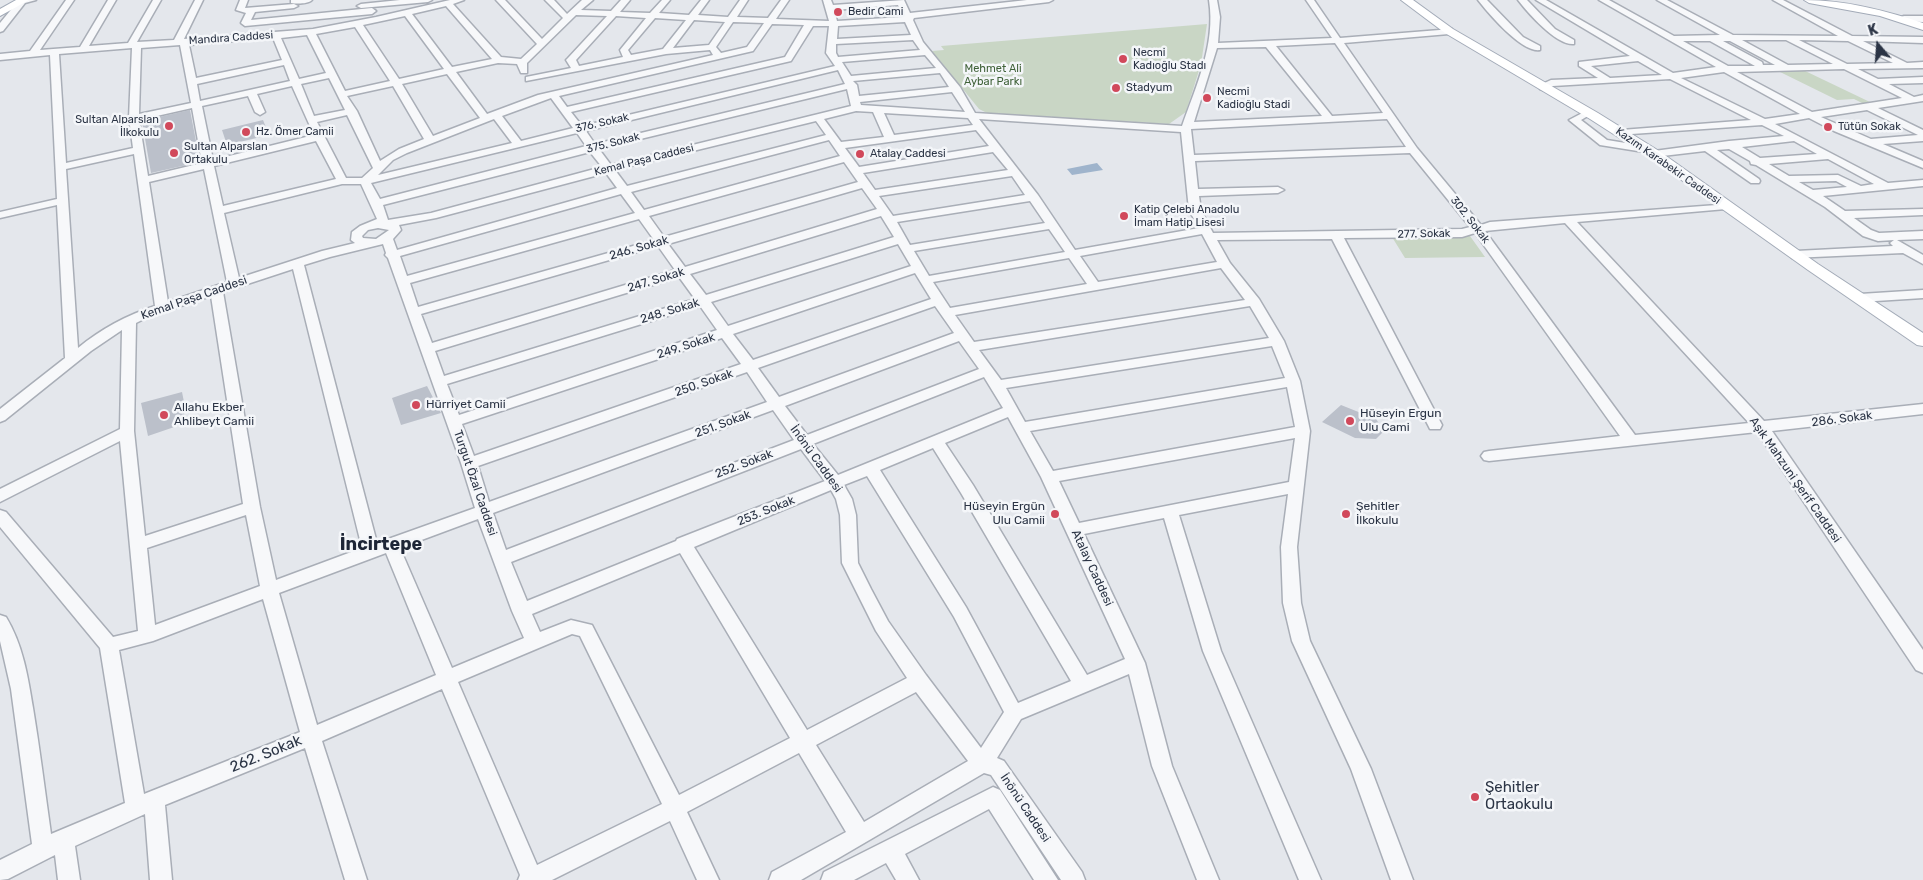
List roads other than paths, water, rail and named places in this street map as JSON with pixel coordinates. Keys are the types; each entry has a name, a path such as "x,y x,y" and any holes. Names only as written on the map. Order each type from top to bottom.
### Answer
{"main road":[{"path":"0,13 26,0"},
{"name":"Kazım Karabekir Caddesi","path":"1406,0 1448,31 1621,133 1923,341"},
{"path":"1810,0 1853,4 1904,19 1923,27"}],"street":[{"path":"0,29 26,0"},
{"path":"33,53 70,0"},
{"path":"83,48 112,0"},
{"path":"158,0 134,46 134,118 162,307"},
{"path":"199,0 181,42 234,284"},
{"path":"244,0 240,10 401,8 430,0"},
{"path":"252,10 245,23 293,8 308,0"},
{"name":"Mandıra Caddesi","path":"0,57 83,48 278,35 357,23 401,8 460,0"},
{"path":"500,0 542,44"},
{"path":"549,0 570,15 615,13 834,24 909,18 1049,0"},
{"path":"588,0 570,15 523,62 521,66 535,88 552,94 750,48 785,0"},
{"path":"576,70 571,60 626,0"},
{"path":"628,58 624,50 666,0"},
{"path":"666,51 705,0"},
{"path":"712,47 744,0"},
{"path":"987,0 1004,5"},
{"path":"1213,0 1216,17 1213,45 1209,63 1187,127 1195,210 1224,264 1254,302 1277,340 1293,381 1303,431 1289,547 1292,603 1301,641 1361,769 1402,880"},
{"name":"302. Sokak","path":"1310,0 1414,150 1478,229 1631,440"},
{"path":"1482,0 1520,39 1537,48"},
{"path":"1522,0 1552,30 1570,42"},
{"path":"1540,0 1672,78 1766,122 1887,187"},
{"path":"1603,0 1669,39 1809,114 1923,165"},
{"path":"1661,0 1785,67"},
{"path":"1776,0 1866,47 1923,72"},
{"path":"856,103 850,82 831,53 834,24 828,4 900,1 916,37 943,70 979,127 1034,197 1094,285"},
{"path":"448,3 498,60"},
{"path":"293,8 278,35 286,62 311,120 342,181"},
{"path":"401,8 485,118"},
{"path":"1666,13 1683,12"},
{"path":"1904,19 1923,19"},
{"path":"357,23 396,82 430,140"},
{"path":"565,110 788,59 810,23"},
{"path":"1690,28 1767,68"},
{"path":"310,31 331,75 352,111 378,168"},
{"path":"1213,45 1371,40 1448,31"},
{"path":"1751,36 1767,45"},
{"path":"1669,39 1784,36 1923,40"},
{"path":"1784,36 1911,100"},
{"path":"832,42 916,37"},
{"path":"1269,44 1330,119"},
{"path":"1800,44 1866,47"},
{"path":"365,181 389,158 496,114 535,88 576,70 666,51 712,47"},
{"path":"712,47 718,56"},
{"path":"54,51 72,360"},
{"name":"376. Sokak","path":"218,211 342,181 365,181 791,78 838,64 928,52"},
{"path":"1609,81 1582,64 1638,58"},
{"path":"1791,58 1807,67"},
{"path":"342,94 498,60 523,62"},
{"path":"191,82 286,62"},
{"path":"772,63 791,78"},
{"path":"1543,87 1551,84 1672,78 1725,69 1923,65"},
{"name":"375. Sokak","path":"375,204 850,82 943,70"},
{"path":"134,118 331,75"},
{"path":"1876,82 1923,80"},
{"path":"856,103 956,89"},
{"path":"251,92 260,112"},
{"name":"İnönü Caddesi","path":"552,94 704,300 803,441 836,483 844,498 848,516 850,563 882,626 919,681 982,764 997,766 1074,880"},
{"path":"1621,133 1766,122 1923,98"},
{"path":"856,103 878,111 1187,127 1390,116"},
{"name":"Kemal Paşa Caddesi","path":"0,417 110,331 162,307 326,254 370,243 388,229 432,216 607,169 818,117 856,103"},
{"path":"1869,107 1923,134"},
{"path":"311,120 352,111"},
{"path":"878,111 890,139"},
{"path":"1588,112 1574,120 1604,143 1649,152 1796,138"},
{"path":"496,114 518,144"},
{"name":"Atalay Caddesi","path":"818,117 869,189 942,307 997,385 1010,411 1022,427 1050,477 1136,663 1162,766 1208,880"},
{"path":"391,255 624,190 838,147 979,127"},
{"path":"144,180 320,137"},
{"path":"1871,143 1923,138"},
{"path":"1729,144 1755,162 1844,215 1867,232 1878,237 1923,235"},
{"path":"403,281 641,214 838,147"},
{"path":"1706,147 1755,181"},
{"path":"856,171 996,148"},
{"path":"62,167 138,150"},
{"path":"1189,158 1414,150"},
{"path":"1755,162 1830,156"},
{"name":"246. Sokak","path":"414,312 661,242 869,189 1015,172"},
{"path":"1784,179 1838,178 1860,190"},
{"name":"Turgut Özal Caddesi","path":"365,181 388,229 391,255 403,281 470,463 483,509 501,559 535,642"},
{"path":"1811,194 1923,183"},
{"path":"1194,193 1278,190"},
{"name":"247. Sokak","path":"427,349 683,272 887,216 1034,197"},
{"path":"0,216 62,200"},
{"path":"370,243 357,240 357,233 363,227 375,204"},
{"name":"277. Sokak","path":"922,274 1209,234 1336,235 1462,233 1478,229 1726,206"},
{"path":"1844,215 1923,212"},
{"name":"Aşık Mahzuni Şerif Caddesi","path":"1569,220 1762,428 1923,665"},
{"name":"248. Sokak","path":"440,382 704,300 903,244 1051,224"},
{"path":"357,233 370,225 388,229"},
{"name":"Kemal Paşa Caddesi","path":"326,254 357,233"},
{"path":"1336,235 1435,426"},
{"path":"1886,237 1923,260"},
{"path":"1796,255 1904,249"},
{"path":"298,264 371,551"},
{"name":"250. Sokak","path":"470,463 751,367 942,307 1224,264"},
{"name":"249. Sokak","path":"454,422 726,333 922,274"},
{"path":"216,290 252,507 269,590 311,736 356,880"},
{"path":"1860,298 1923,294"},
{"name":"251. Sokak","path":"109,644 147,636 371,551 391,546 483,509 777,404 967,341 1254,302"},
{"path":"130,321 127,431 147,636"},
{"path":"997,385 1277,340"},
{"name":"252. Sokak","path":"501,559 987,370"},
{"path":"1022,427 1293,381"},
{"name":"286. Sokak","path":"1489,456 1762,428 1923,409"},
{"name":"253. Sokak","path":"521,611 1010,411"},
{"path":"0,496 127,431"},
{"path":"1050,477 1303,431"},
{"path":"936,441 967,489 1082,684"},
{"path":"870,469 960,612 1014,713"},
{"path":"1075,530 1297,486"},
{"path":"137,545 252,507"},
{"path":"1170,510 1212,651 1310,880"},
{"path":"0,516 109,644 161,880"},
{"path":"684,543 860,836"},
{"path":"391,546 531,879 675,808 919,681"},
{"path":"0,622 4,626 10,643 24,706 41,840 51,845 64,846 69,880"},
{"name":"262. Sokak","path":"0,872 51,845 145,803 311,736 570,627 586,630 675,808"},
{"path":"780,880 860,836 982,764 1014,713 1136,663"},
{"path":"832,880 993,797 1047,880"},
{"path":"675,808 708,880"},
{"path":"890,849 908,880"}],"water":[{"path":"1097,163 1103,170 1072,175 1067,169"}],"place":[{"name":"Bedir Cami","path":"838,12"},
{"name":"Necmi Kadıoğlu Stadı","path":"1123,59"},
{"name":"Stadyum","path":"1116,88"},
{"name":"Necmi Kadioğlu Stadi","path":"1207,98"},
{"name":"Sultan Alparslan İlkokulu","path":"169,126"},
{"name":"Tütün Sokak","path":"1828,127"},
{"name":"Hz. Ömer Camii","path":"246,132"},
{"name":"Sultan Alparslan Ortakulu","path":"174,153"},
{"name":"Atalay Caddesi","path":"860,154"},
{"name":"Katip Çelebi Anadolu İmam Hatip Lisesi","path":"1124,216"},
{"name":"Hürriyet Camii","path":"416,405"},
{"name":"Allahu Ekber Ahlibeyt Camii","path":"164,415"},
{"name":"Hüseyin Ergun Ulu Cami","path":"1350,421"},
{"name":"Hüseyin Ergün Ulu Camii","path":"1055,514"},
{"name":"Şehitler İlkokulu","path":"1346,514"},
{"name":"Şehitler Ortaokulu","path":"1475,797"}],"district":[{"name":"İncirtepe","path":"381,545"}],"park label":[{"name":"Mehmet Ali Aybar Parkı","path":"993,75"}]}
